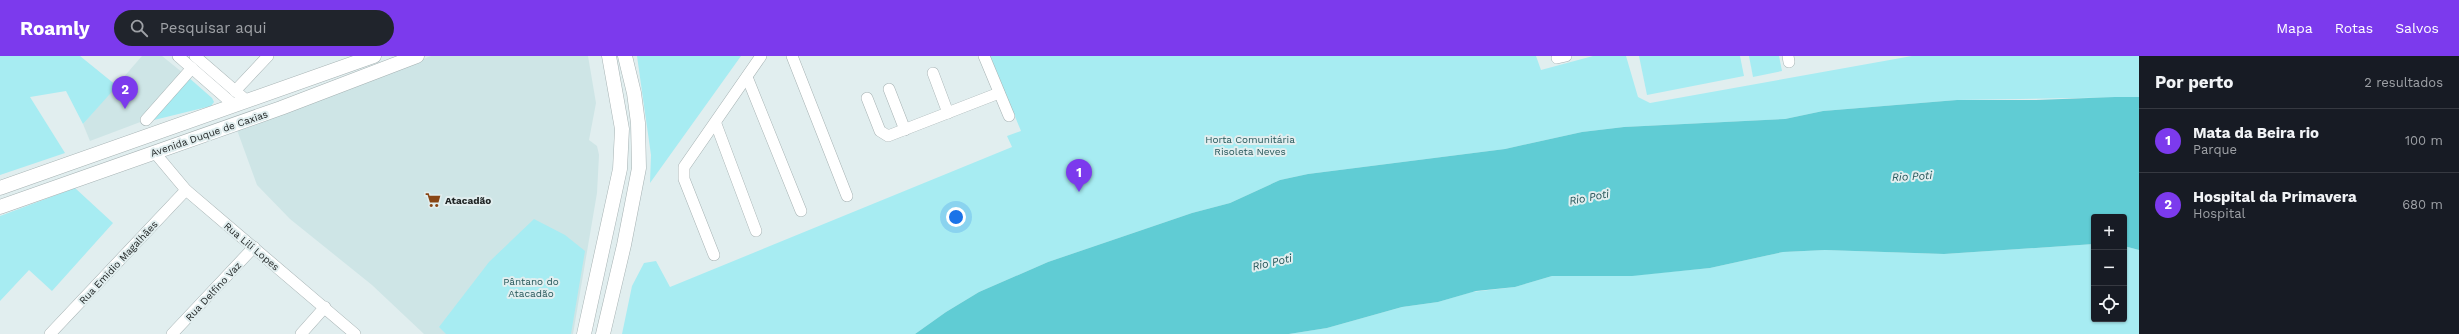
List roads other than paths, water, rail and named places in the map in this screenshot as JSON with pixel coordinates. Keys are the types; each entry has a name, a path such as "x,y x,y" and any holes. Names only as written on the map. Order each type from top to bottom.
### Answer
{"main road":[{"name":"Avenida Duque de Caxias","path":"0,188 374,56"},
{"name":"Avenida Duque de Caxias","path":"0,207 281,108 417,56"},
{"path":"603,334 624,245 639,168 637,115 634,93 626,58"},
{"path":"584,334 620,169 622,129 609,59"}],"street":[{"path":"178,56 240,103"},
{"path":"196,56 235,91 240,103"},
{"path":"235,91 268,56"},
{"path":"714,255 683,173 684,167 716,124 761,56"},
{"path":"792,56 847,196"},
{"path":"984,56 1009,116"},
{"path":"146,120 192,68"},
{"path":"933,73 948,113"},
{"path":"747,76 801,211"},
{"path":"889,89 905,130"},
{"path":"867,98 880,131 884,135 888,136 999,93"},
{"path":"716,124 756,231"},
{"name":"Rua Lili Lopes","path":"155,152 186,190 355,334"},
{"name":"Rua Emidio Magalhães","path":"50,334 186,190"},
{"name":"Rua Delfino Vaz","path":"172,334 254,247"},
{"path":"301,334 325,307"}],"water":[{"name":"Rio Poti","path":"2139,97 2139,250 2127,247 2127,214 2091,214 2091,244 1944,254 1825,250 1783,252 1710,268 1632,276 1552,276 1515,287 1476,291 1438,302 1402,307 1327,328 1289,334 915,334 946,312 979,292 1048,262 1192,213 1230,203 1280,180 1308,174 1505,149 1582,132 1624,127 1785,119 1823,111 1957,100 2036,100"}],"place":[{"name":"Hospital da Primavera","path":"125,109"},
{"name":"Mata da Beira rio","path":"1079,192"},
{"name":"Atacadão","path":"433,200"}],"park label":[{"name":"Horta Comunitária Risoleta Neves","path":"1250,144"},
{"name":"Pântano do Atacadão","path":"531,286"}]}
